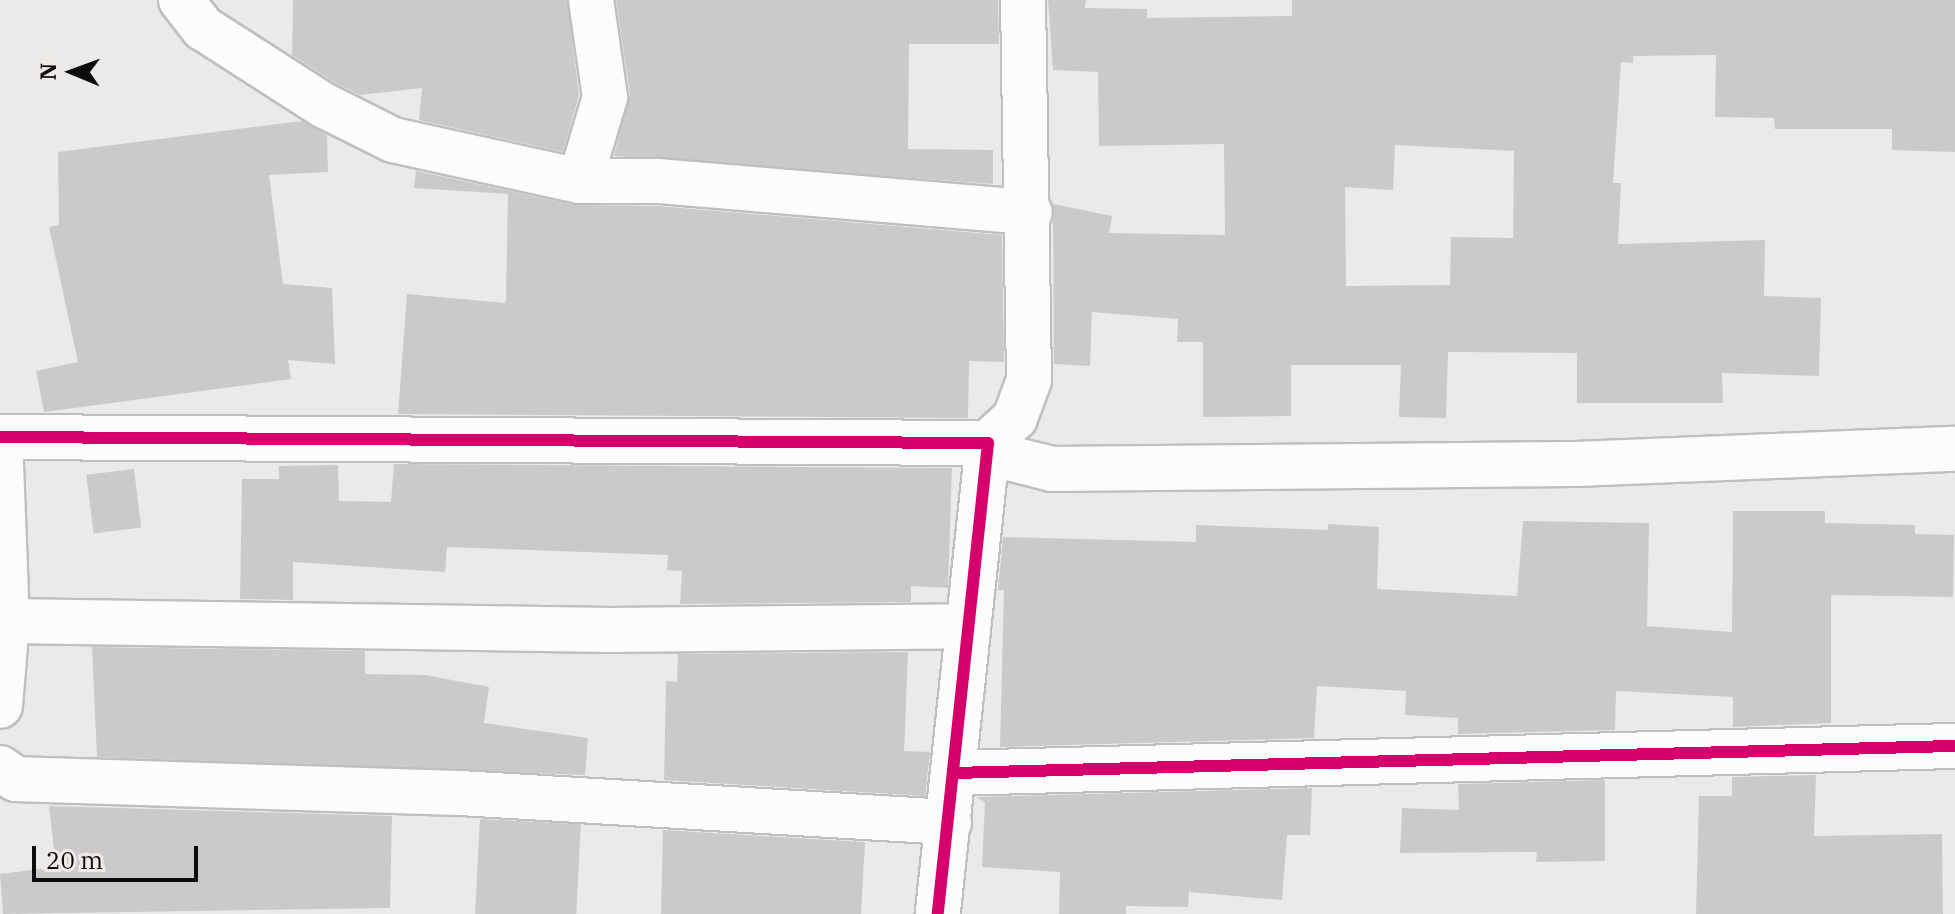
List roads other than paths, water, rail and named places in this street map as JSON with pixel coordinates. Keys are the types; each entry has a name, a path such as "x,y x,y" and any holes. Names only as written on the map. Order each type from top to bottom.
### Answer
{"street":[{"path":"181,0 203,28 323,105 393,140 580,181 658,181 1030,212"},
{"path":"580,181 605,97 591,0"},
{"path":"938,914 988,448 1015,418 1029,380 1025,323 1030,212 1023,0"},
{"path":"0,706 7,621 0,437 988,448 1052,469 1576,464 1955,449"},
{"path":"7,621 594,630 967,626"},
{"path":"954,773 1955,746"},
{"path":"0,768 16,779 460,793 949,822"}]}
